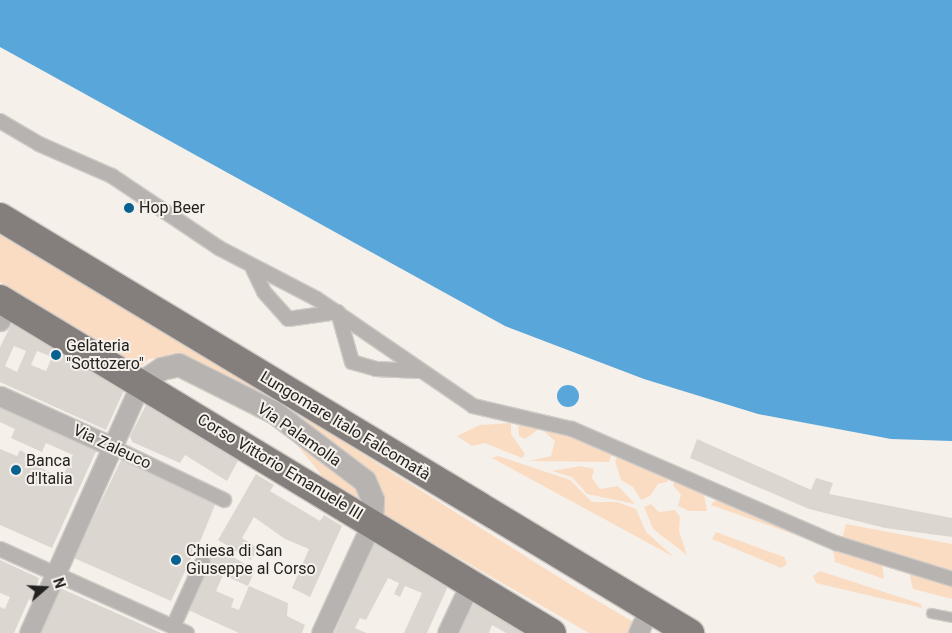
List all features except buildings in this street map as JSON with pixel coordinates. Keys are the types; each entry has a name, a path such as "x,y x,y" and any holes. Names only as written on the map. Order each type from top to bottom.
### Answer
{"main road":[{"name":"Lungomare Italo Falcomatà","path":"0,217 281,402 644,621 690,633"},
{"name":"Corso Vittorio Emanuele III","path":"3,308 141,383 552,633"}],"street":[{"path":"0,121 39,144 112,176 253,269 338,312 419,371 473,406 572,429 836,543 952,579"},
{"path":"253,269 264,292 288,320 338,312"},
{"path":"338,312 352,362 376,368 419,371"},
{"name":"Via Palamolla","path":"141,383 162,369 179,365 281,402 365,482 373,500 372,522"},
{"path":"29,633 141,383"},
{"name":"Via Zaleuco","path":"0,396 224,500"},
{"path":"321,633 372,522"},
{"path":"0,548 187,633"},
{"path":"173,627 203,560"},
{"path":"448,633 470,584"}],"lane":[{"path":"931,613 952,617"}],"shaded area":[{"path":"0,235 264,390 258,402 173,357 149,359 137,370 0,282"},
{"path":"304,417 576,588 652,633 589,633 327,482 289,435"},
{"path":"511,423 511,434 525,454 522,458 485,443 472,446 457,436 480,425"},
{"path":"518,423 573,435 613,451 609,462 529,461 551,456 555,441 540,428 525,439 519,436"},
{"path":"619,454 656,472 671,474 667,482 658,484 650,496 641,500 633,487 621,480 615,461"},
{"path":"498,456 570,480 592,502 617,502 636,509 646,532 674,557 492,458"},
{"path":"581,466 594,469 592,478 600,489 618,486 635,504 587,494 572,477 552,471"},
{"path":"677,477 703,488 707,511 689,511 678,506 681,495 673,485"},
{"path":"717,498 804,533 810,540 711,505"},
{"path":"651,504 659,512 675,510 680,517 679,531 687,555 653,529 644,507"},
{"path":"846,524 952,544 952,571 842,539"},
{"path":"716,532 784,557 787,564 781,568 712,539"},
{"path":"833,549 882,564 884,579 835,562"},
{"path":"820,571 921,604 922,608 816,583 813,576"},
{"path":"909,572 952,586 952,599 913,589"}],"water":[{"path":"0,0 952,0 952,441 891,439 758,414 644,379 505,326 0,47"},
{"path":"568,385 576,388 579,396 576,404 568,407 560,404 557,396 560,388"}],"place":[{"name":"Hop Beer","path":"129,208"},
{"name":"Gelateria \"Sottozero\"","path":"56,355"},
{"name":"Banca d'Italia","path":"16,470"},
{"name":"Chiesa di San Giuseppe al Corso","path":"176,560"}]}
